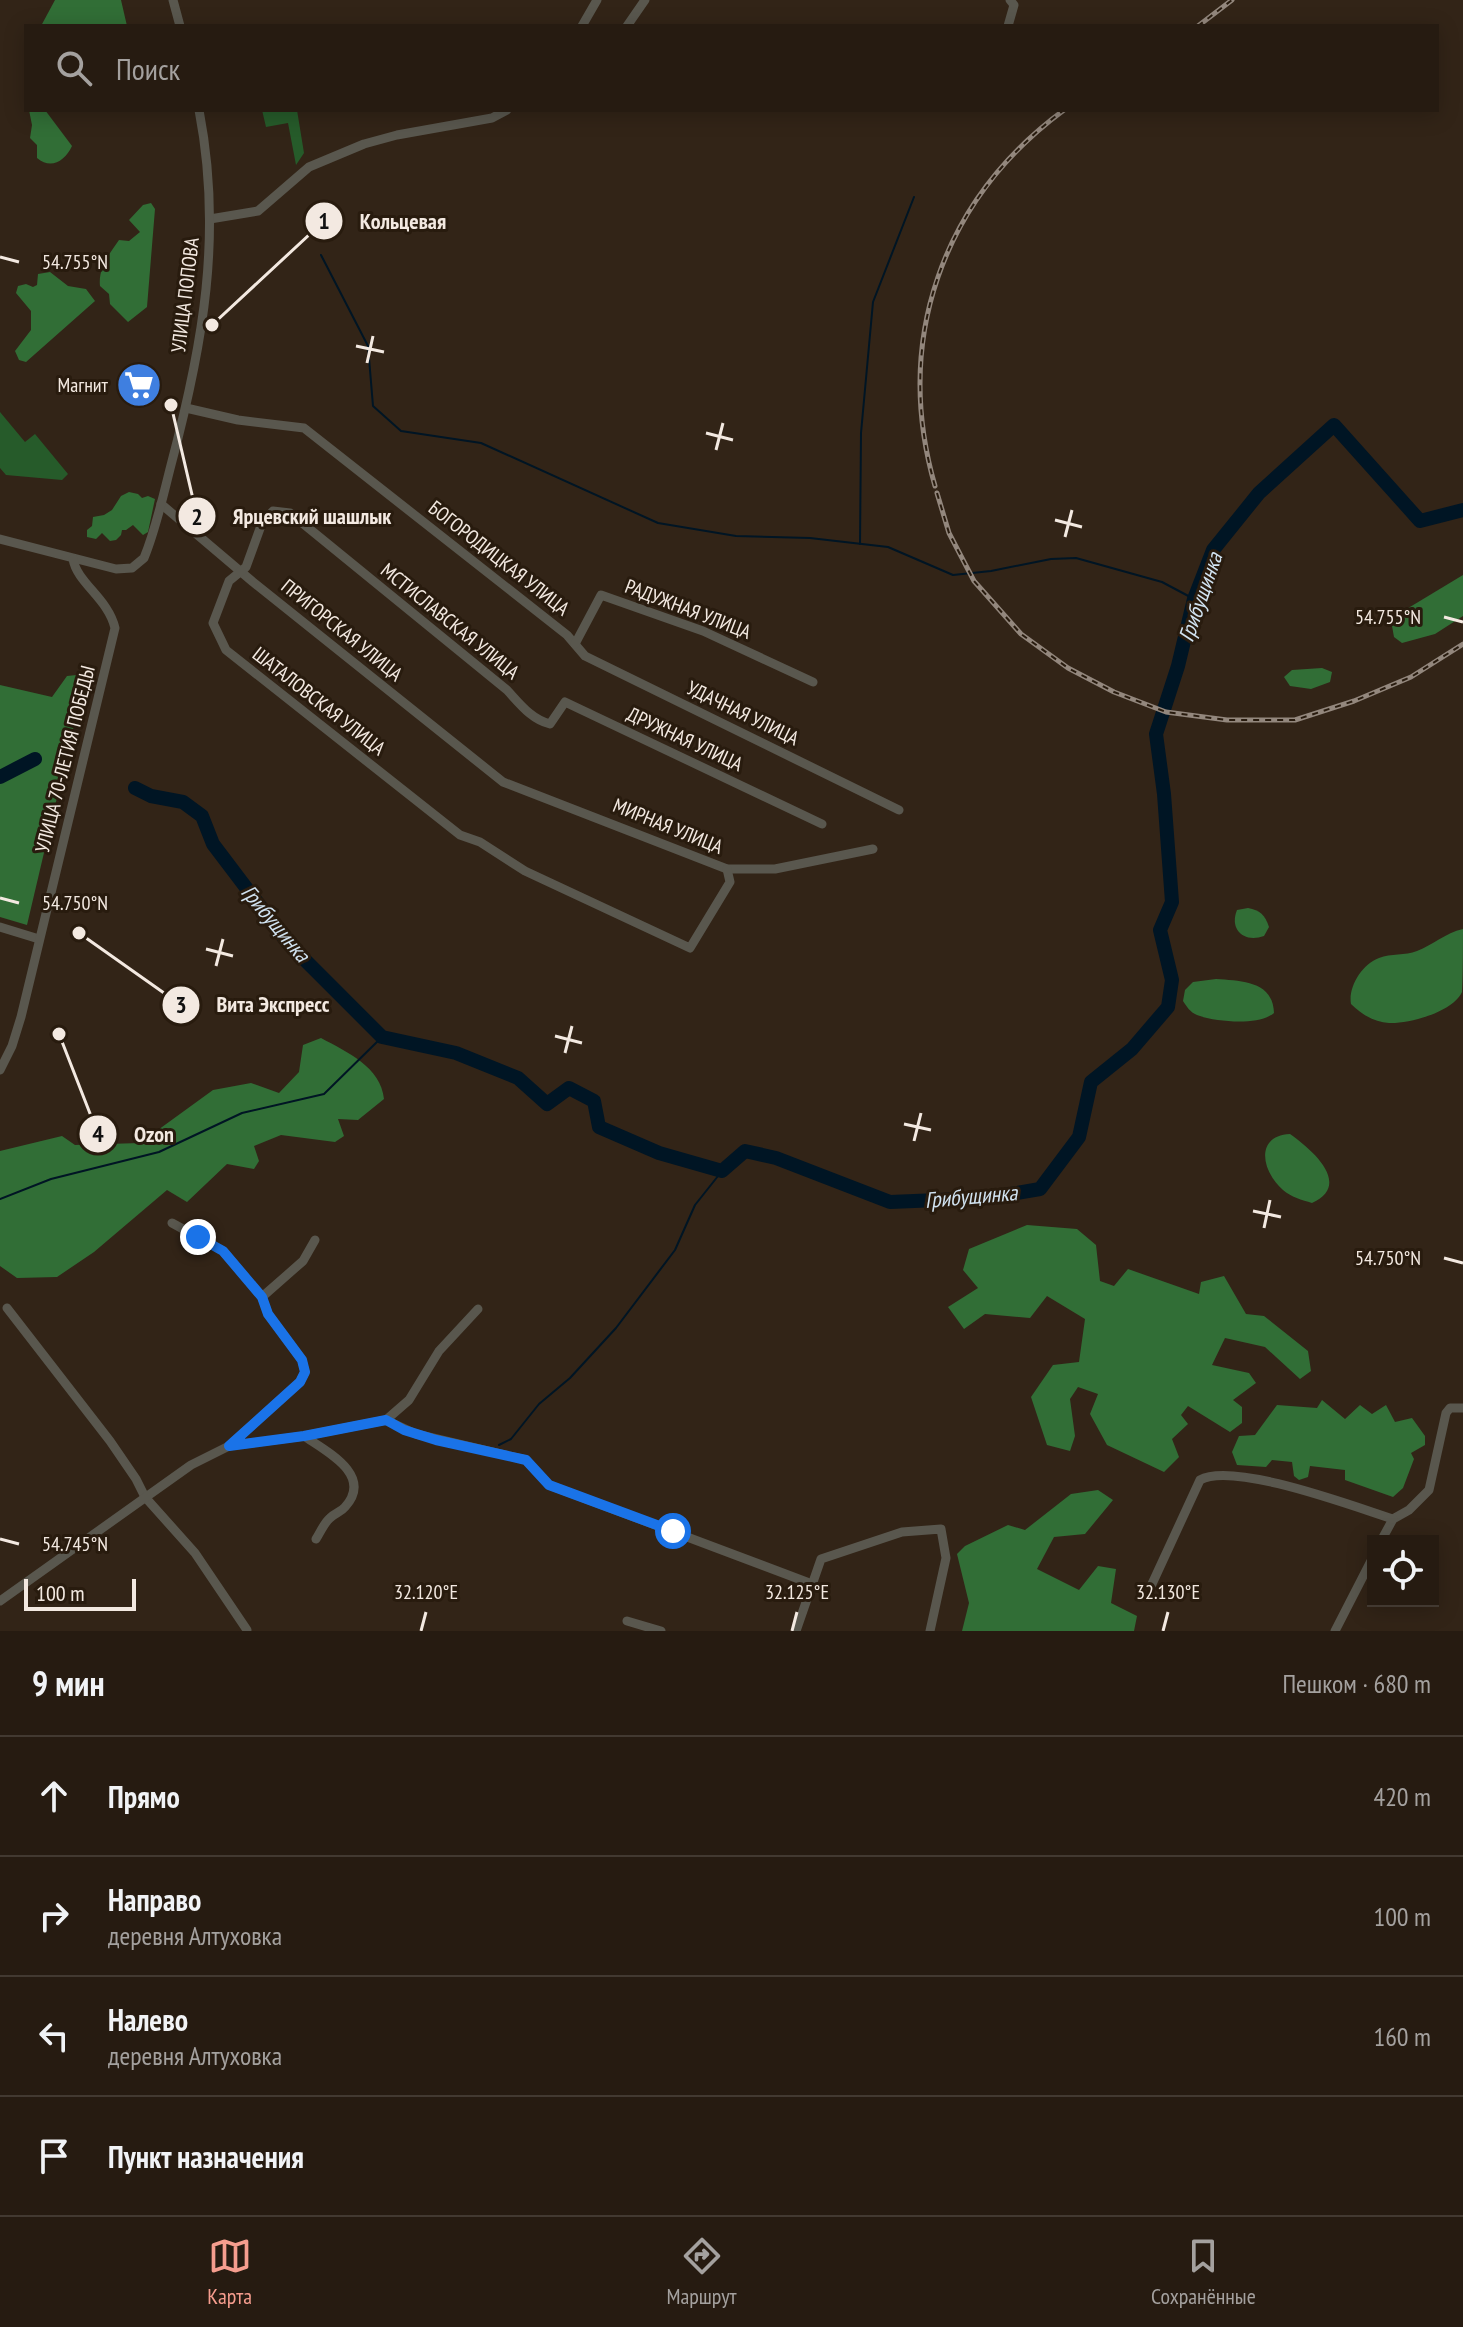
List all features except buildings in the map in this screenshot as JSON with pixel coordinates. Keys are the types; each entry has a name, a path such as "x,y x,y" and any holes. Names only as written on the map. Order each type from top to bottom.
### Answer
{"street":[{"path":"173,0 179,24"},
{"path":"583,24 597,0"},
{"path":"628,24 645,0"},
{"path":"1009,24 1014,5 1010,0"},
{"name":"УЛИЦА ПОПОВА","path":"73,559 116,569 132,568 144,558 161,504 186,408 206,299 211,250 199,112"},
{"path":"210,219 258,211 309,167 364,144 492,118 503,112"},
{"name":"БОГОРОДИЦКАЯ УЛИЦА","path":"186,408 238,420 304,428 575,644"},
{"name":"ПРИГОРСКАЯ УЛИЦА","path":"161,504 239,571 503,782"},
{"name":"МСТИСЛАВСКАЯ УЛИЦА","path":"239,571 246,567 262,523 273,511 290,513 542,722"},
{"path":"0,539 73,559"},
{"name":"УЛИЦА 70-ЛЕТИЯ ПОБЕДЫ","path":"0,1070 21,1017 115,628 111,612 75,568 73,559"},
{"name":"ШАТАЛОВСКАЯ УЛИЦА","path":"239,571 229,581 213,623 226,650 460,835 480,842 525,871 690,948 730,882 727,869"},
{"name":"РАДУЖНАЯ УЛИЦА","path":"575,644 601,595 703,631 813,682"},
{"name":"УДАЧНАЯ УЛИЦА","path":"575,644 585,656 899,810"},
{"name":"ДРУЖНАЯ УЛИЦА","path":"542,722 550,724 565,702 822,824"},
{"name":"МИРНАЯ УЛИЦА","path":"503,782 727,869 775,869 873,849"},
{"path":"0,927 39,939"},
{"path":"0,1601 191,1465 229,1446 300,1382 305,1372 302,1360 268,1314 262,1297 223,1251 172,1223"},
{"path":"262,1297 303,1261 315,1240"},
{"path":"7,1308 110,1441 145,1497 195,1553 247,1630"},
{"path":"229,1446 386,1420 409,1400 439,1351 478,1309"},
{"path":"1384,1535 1393,1519 1409,1510 1429,1490 1446,1413 1450,1408 1463,1408"},
{"path":"386,1420 404,1430 430,1438 526,1460 549,1485 812,1584"},
{"path":"304,1436 348,1468 354,1486 350,1501 343,1510 329,1518 316,1539"},
{"path":"1152,1584 1200,1480 1208,1475 1233,1476 1301,1489 1393,1519"},
{"path":"796,1631 821,1559 902,1532 941,1529 946,1558 930,1631"},
{"path":"1335,1631 1367,1569"},
{"path":"627,1621 661,1631"}],"green space":[{"path":"55,0 121,0 127,24 42,24"},
{"path":"29,112 46,112 72,146 62,160 47,163 37,158 37,145 30,138"},
{"path":"262,112 297,112 304,153 296,165 288,123 266,127"},
{"path":"151,203 155,209 147,307 128,322 110,304 109,294 100,286 102,268 119,240 129,241 140,232 129,220 143,205"},
{"path":"50,272 68,286 86,289 95,301 26,362 19,360 15,351 31,330 31,311 16,293 18,286 26,284 33,287 37,285 38,274"},
{"path":"0,412 25,442 35,434 68,474 62,480 6,475 0,468"},
{"path":"129,492 142,498 148,496 155,499 148,532 143,535 133,525 122,530 116,540 110,541 102,533 96,539 87,537 93,517 112,510 121,496"},
{"path":"1463,575 1463,616 1435,634 1402,643 1394,637 1392,626 1395,616"},
{"path":"1322,668 1332,672 1330,682 1311,689 1290,686 1284,677 1292,670"},
{"path":"86,674 27,925 0,917 0,685 52,697 67,676"},
{"path":"1248,908 1266,919 1269,927 1264,936 1250,938 1237,929 1237,910"},
{"path":"1463,929 1462,992 1450,1005 1419,1019 1389,1023 1368,1017 1351,1004 1354,984 1373,961 1384,956 1417,951"},
{"path":"1216,979 1246,982 1262,989 1272,1002 1274,1013 1259,1020 1237,1022 1192,1012 1183,1001 1185,990 1193,982"},
{"path":"321,1038 370,1069 377,1078 384,1099 358,1120 338,1119 344,1136 335,1142 281,1135 254,1146 259,1161 254,1169 227,1164 187,1202 167,1190 94,1252 57,1277 17,1278 0,1266 0,1151 62,1136 75,1145 140,1143 213,1090 251,1083 279,1093 299,1072 303,1045"},
{"path":"1290,1134 1317,1157 1329,1177 1329,1186 1324,1195 1312,1203 1283,1190 1266,1165 1266,1148 1271,1141"},
{"path":"1027,1225 1077,1229 1096,1245 1100,1281 1114,1286 1128,1269 1199,1294 1201,1282 1224,1276 1246,1314 1264,1316 1308,1351 1311,1371 1300,1379 1265,1347 1225,1338 1212,1365 1249,1373 1256,1383 1233,1400 1242,1407 1242,1423 1230,1432 1188,1406 1181,1415 1188,1424 1172,1439 1179,1457 1164,1472 1107,1445 1090,1414 1098,1394 1078,1387 1070,1399 1075,1436 1070,1451 1047,1445 1031,1397 1053,1365 1079,1362 1085,1319 1047,1296 1030,1318 985,1314 964,1329 948,1307 978,1288 963,1270 969,1249"},
{"path":"1322,1400 1345,1419 1360,1405 1372,1414 1386,1405 1395,1422 1412,1418 1425,1436 1425,1445 1411,1453 1414,1459 1403,1488 1393,1497 1345,1480 1345,1470 1310,1466 1308,1477 1299,1480 1294,1476 1292,1462 1272,1460 1266,1467 1237,1465 1232,1452 1239,1436 1255,1435 1277,1405 1317,1408"},
{"path":"1098,1490 1113,1500 1085,1534 1054,1537 1037,1569 1079,1590 1098,1566 1116,1569 1111,1603 1137,1616 1134,1631 962,1631 969,1603 957,1554 965,1546 1008,1525 1025,1530 1071,1494"}],"waterway":[{"path":"860,544 861,433 873,302 914,197"},
{"path":"321,255 368,346 373,406 401,431 481,443 658,523 736,536 810,538 888,547 953,575 1051,559 1076,558 1162,582 1194,599"},
{"name":"Грибущинка","path":"135,788 151,796 183,802 202,816 213,844 288,943 382,1037 456,1053 518,1078 547,1104 569,1088 594,1101 599,1127 659,1153 722,1171 745,1151 776,1158 890,1202 987,1198 1040,1189 1079,1137 1091,1082 1132,1049 1168,1007 1172,980 1160,930 1172,902 1156,734 1178,666 1194,599 1213,550 1259,493 1334,425 1420,521 1463,510"},
{"name":"Грибущинка","path":"0,777 35,759"},
{"path":"0,1199 51,1179 159,1152 242,1113 324,1094 382,1037"},
{"path":"499,1445 511,1439 539,1404 570,1378 616,1328 675,1250 695,1205 722,1171"}],"railway":[{"path":"1201,24 1232,0"},
{"path":"935,486 923,432 920,378 925,327 938,277 958,230 986,186 1022,146 1062,112"},
{"path":"937,493 949,533 974,581 1021,634 1068,668 1114,692 1166,712 1227,720 1295,720 1354,701 1411,677 1463,644"}],"place":[{"name":"Кольцевая","path":"212,325"},
{"name":"Магнит","path":"139,385"},
{"name":"Ярцевский шашлык","path":"171,405"},
{"name":"Вита Экспресс","path":"79,933"},
{"name":"Ozon","path":"59,1034"}],"route":[{"path":"198,1237 223,1251 262,1297 268,1314 302,1360 305,1372 300,1382 229,1446 386,1420 404,1430 436,1440 526,1460 549,1485 673,1531"}]}
